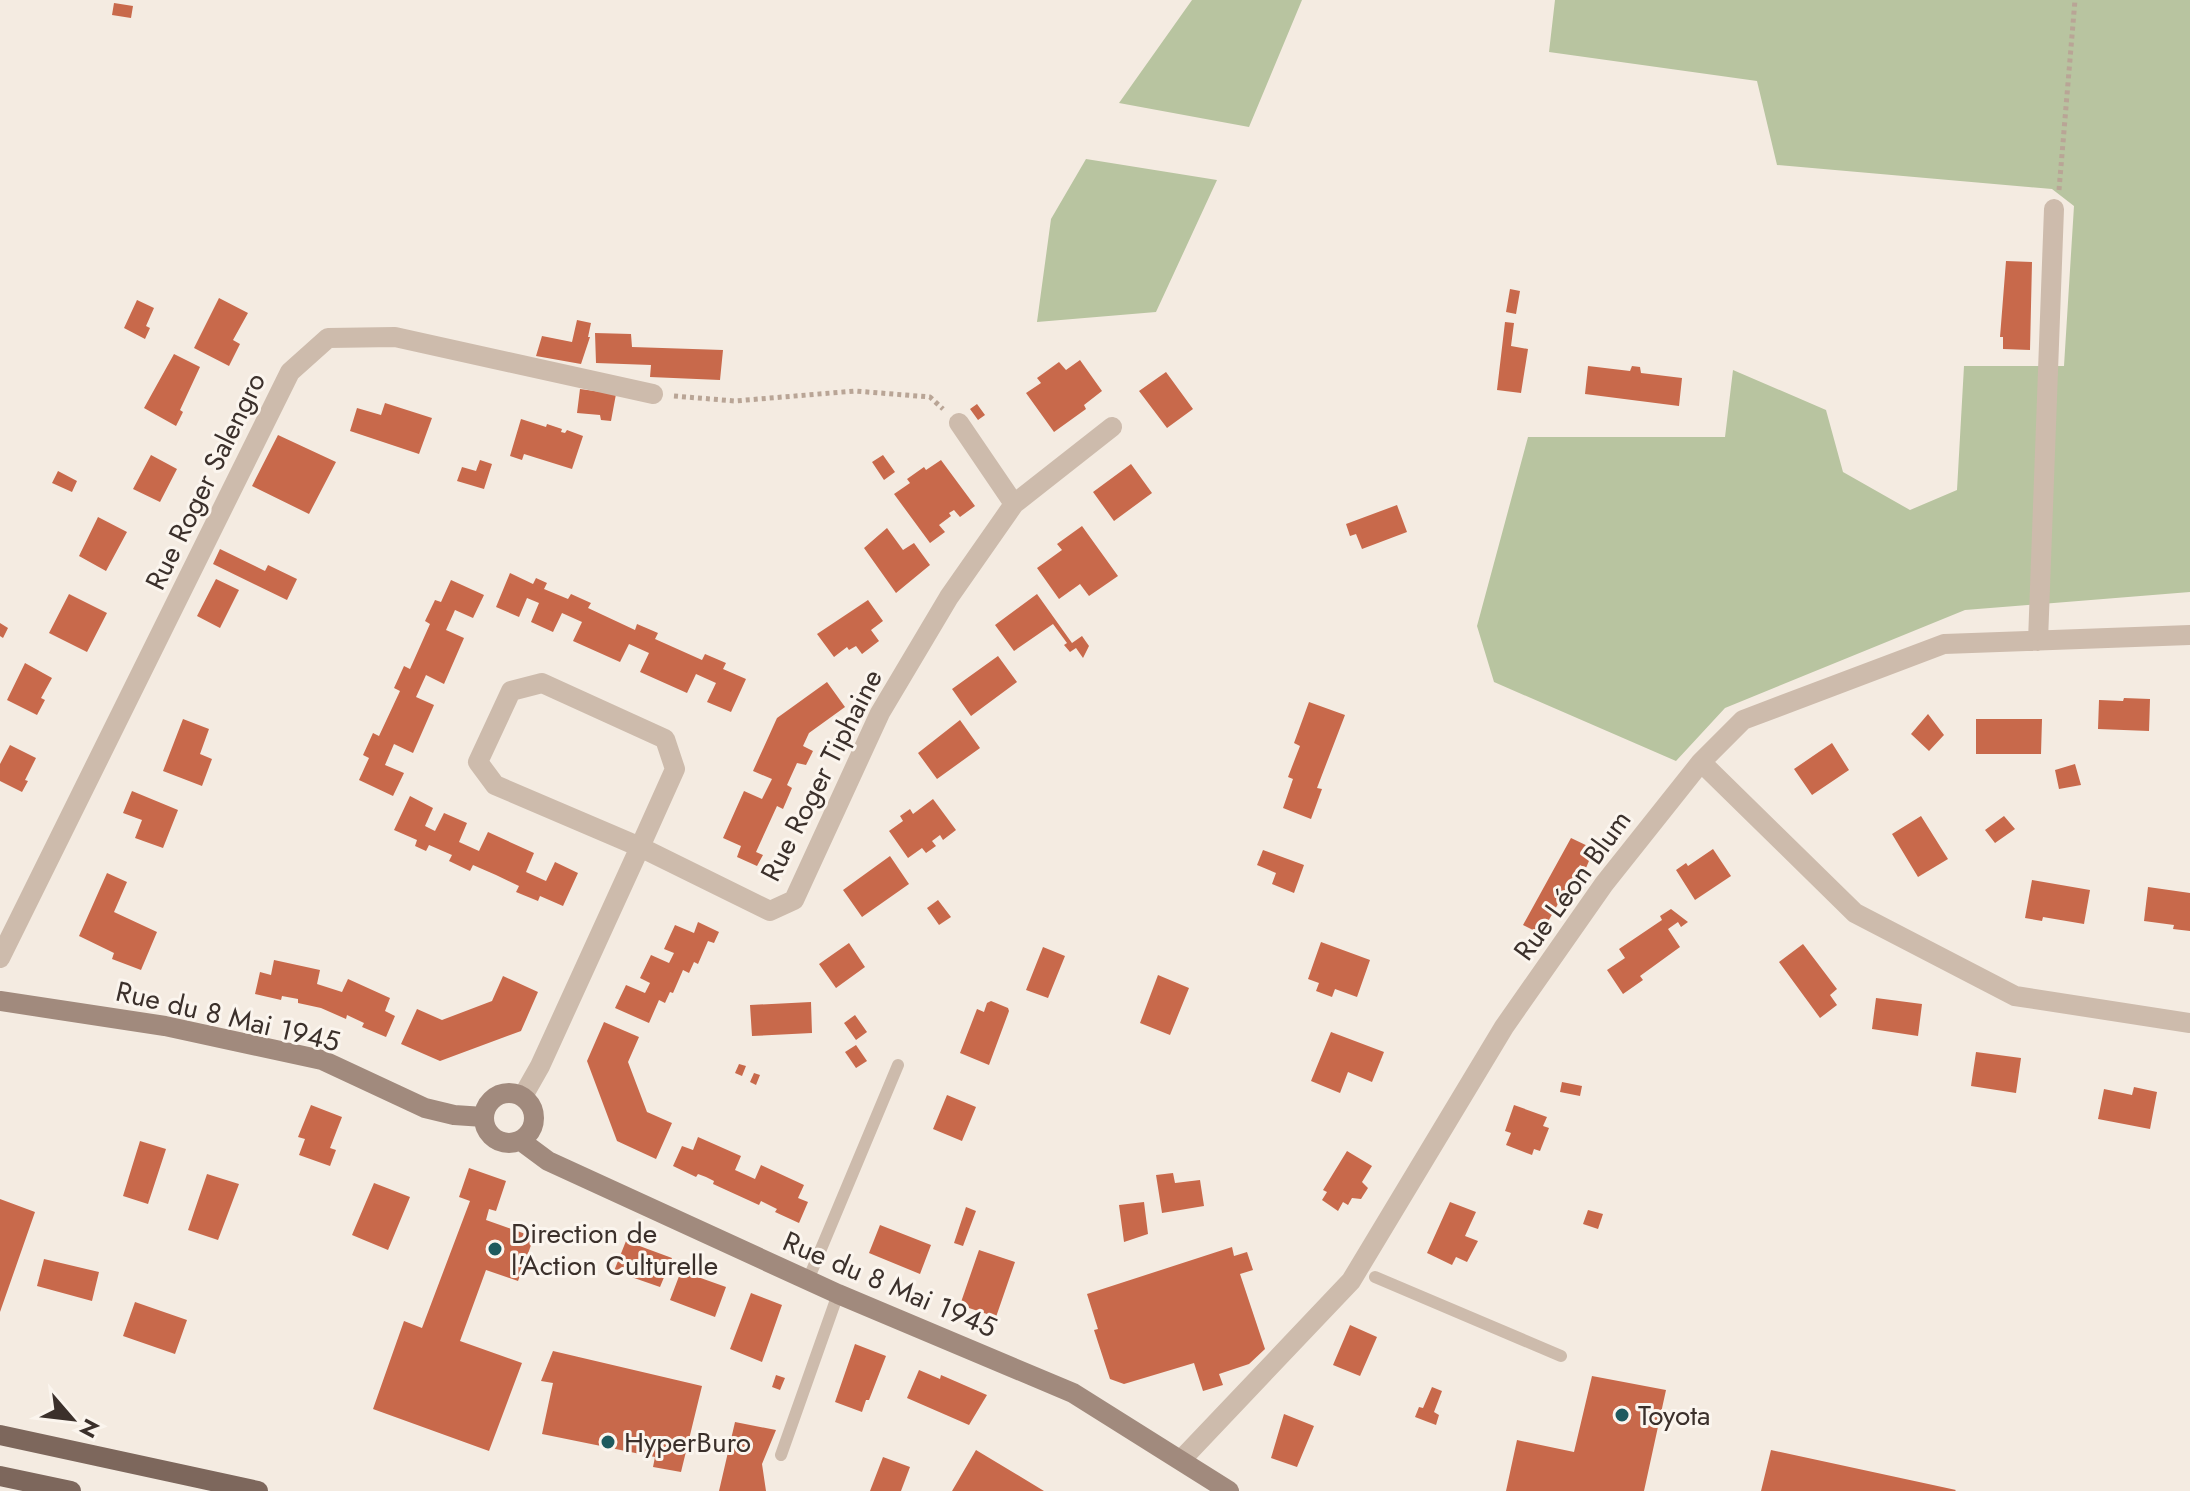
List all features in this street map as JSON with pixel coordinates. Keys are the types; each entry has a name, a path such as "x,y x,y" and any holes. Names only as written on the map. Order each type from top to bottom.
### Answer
{"main road":[{"path":"0,1435 258,1491"},
{"path":"9,1482 71,1491"}],"street":[{"path":"2038,641 2054,209"},
{"name":"Rue Roger Salengro","path":"0,958 290,372 328,338 395,337 653,394"},
{"path":"959,423 1014,504"},
{"name":"Rue Roger Tiphaine","path":"640,847 770,911 794,900 880,713 949,597 1014,504 1112,427"},
{"name":"Rue Léon Blum","path":"1182,1459 1351,1281 1504,1027 1604,884 1701,762 1743,720 1944,644 2190,635"},
{"path":"523,1096 540,1066 640,847 675,769 665,739 542,683 511,691 478,762 495,785 640,847"},
{"path":"1701,762 1855,913 2015,996 2190,1023"},
{"name":"Rue du 8 Mai 1945","path":"0,1001 165,1026 322,1060 425,1108 454,1115 484,1117"},
{"path":"508,1092 523,1096 534,1110 533,1128 521,1141 500,1142 488,1132 485,1110 494,1097 508,1092"},
{"name":"Rue du 8 Mai 1945","path":"521,1141 548,1161 838,1294 1073,1393 1229,1491"}],"lane":[{"path":"808,1280 898,1065"},
{"path":"1375,1277 1561,1356"},
{"path":"781,1455 838,1294"},
{"path":"0,1443 37,1451 71,1450"}],"path":[{"path":"2054,209 2061,180 2075,0"},
{"path":"653,394 735,401 855,391 930,397 959,423"}],"green space":[{"path":"1192,0 1302,0 1249,127 1119,103"},
{"path":"1555,0 2190,0 2190,592 1965,610 1725,708 1676,761 1494,682 1477,626 1528,437 1725,437 1733,370 1826,410 1843,472 1910,510 1957,490 1964,366 2064,366 2074,206 2052,189 1777,165 1757,81 1549,52"},
{"path":"1086,159 1217,180 1156,312 1037,322 1051,219"}],"building":[{"path":"114,3 133,6 131,18 112,15"},
{"path":"2006,261 2032,262 2030,350 2003,349 2003,337 2000,337"},
{"path":"1510,289 1520,291 1516,314 1506,312"},
{"path":"219,298 248,313 233,340 240,344 229,366 194,348"},
{"path":"137,300 154,308 146,326 150,328 145,339 124,328"},
{"path":"577,320 591,323 581,364 536,356 542,336 572,342"},
{"path":"1505,322 1514,323 1511,346 1528,349 1521,393 1497,390"},
{"path":"595,333 631,334 632,347 723,350 720,380 650,377 651,365 596,363"},
{"path":"174,354 200,367 176,426 144,408"},
{"path":"1080,360 1102,391 1084,405 1086,409 1054,432 1026,393 1041,383 1037,378 1059,362 1066,370"},
{"path":"1588,366 1630,371 1632,366 1640,367 1641,373 1682,378 1679,406 1585,394"},
{"path":"1166,372 1193,409 1167,428 1139,391"},
{"path":"580,389 616,394 611,421 601,420 600,415 577,413"},
{"path":"385,403 432,418 419,454 350,431 357,408 381,415"},
{"path":"977,404 985,415 978,420 970,409"},
{"path":"521,419 583,436 572,469 524,454 522,460 510,456"},
{"path":"278,435 336,462 309,514 252,486"},
{"path":"151,455 177,469 160,502 133,489"},
{"path":"883,455 895,472 884,480 872,462"},
{"path":"480,460 492,464 484,489 457,481 462,467 476,471"},
{"path":"941,460 975,506 960,517 954,510 949,513 951,516 939,525 945,532 930,543 894,494 910,483 907,479"},
{"path":"1131,464 1152,493 1114,521 1093,492"},
{"path":"58,471 77,481 72,492 52,483"},
{"path":"1397,505 1407,532 1362,549 1356,534 1350,536 1346,524"},
{"path":"98,517 127,532 106,571 79,556"},
{"path":"1082,526 1118,576 1089,596 1080,584 1059,599 1037,568 1062,550 1057,544"},
{"path":"887,528 903,550 914,543 930,565 896,593 864,548"},
{"path":"220,549 265,571 268,565 297,579 287,600 213,564"},
{"path":"510,573 533,584 536,578 547,583 544,589 568,599 571,594 591,603 588,608 635,630 637,624 658,633 655,639 702,660 705,654 726,663 723,669 746,679 731,712 707,702 716,683 696,674 687,693 640,672 649,653 629,644 620,662 573,641 582,622 562,613 553,632 531,622 539,603 527,598 519,617 496,607"},
{"path":"216,579 239,590 220,628 197,616"},
{"path":"451,580 484,595 473,618 455,610 446,630 464,638 444,684 426,675 416,697 434,705 413,753 394,744 385,765 404,773 393,796 359,780 369,758 363,755 373,733 379,736 400,691 394,688 404,666 410,669 430,624 425,621 435,600 441,602"},
{"path":"69,594 107,613 87,652 49,633"},
{"path":"1037,594 1072,643 1082,636 1089,646 1083,658 1076,648 1070,652 1053,624 1014,651 995,625"},
{"path":"868,600 883,621 871,630 879,641 862,654 856,646 849,650 847,647 834,657 817,634"},
{"path":"0,623 8,628 3,638 0,636"},
{"path":"998,656 1017,682 971,716 952,689"},
{"path":"25,663 52,678 41,698 45,700 37,715 7,700"},
{"path":"827,682 845,707 809,733 803,746 813,751 806,765 797,763 787,785 792,788 783,809 777,806 756,852 763,855 757,866 737,857 741,846 723,838 744,791 762,799 772,779 753,771 777,718"},
{"path":"2124,698 2150,699 2149,731 2098,729 2099,700 2123,701"},
{"path":"1309,702 1345,715 1317,788 1322,789 1311,819 1283,808 1293,779 1288,777 1300,746 1294,743"},
{"path":"1928,714 1944,735 1929,751 1911,734"},
{"path":"183,719 209,729 200,754 212,759 202,786 163,771"},
{"path":"1976,719 2042,719 2041,754 1976,754"},
{"path":"960,720 980,748 937,779 918,753"},
{"path":"1832,743 1849,770 1812,795 1794,769"},
{"path":"10,745 36,758 22,792 0,781 0,764"},
{"path":"2075,764 2081,785 2059,789 2055,770"},
{"path":"132,791 178,810 163,848 135,838 142,820 123,813"},
{"path":"410,796 433,808 425,826 435,831 444,813 467,823 459,842 479,851 488,832 534,853 526,872 546,881 555,862 578,873 563,906 540,896 538,901 516,892 519,886 473,865 470,871 449,861 452,855 429,845 426,851 415,846 417,840 394,830"},
{"path":"933,799 956,830 943,840 940,835 932,841 936,846 926,853 922,848 908,858 889,831 903,821 900,816 910,809 913,814"},
{"path":"1921,816 1948,859 1918,877 1892,834"},
{"path":"2004,816 2015,829 1995,843 1985,830"},
{"path":"1571,838 1594,849 1586,868 1580,865 1541,934 1523,925"},
{"path":"1713,849 1731,876 1695,900 1676,870 1686,863 1688,866"},
{"path":"1263,850 1304,865 1294,893 1272,884 1276,873 1257,865"},
{"path":"890,856 909,884 862,917 843,890"},
{"path":"107,873 127,882 114,912 157,932 141,970 112,959 114,953 79,936"},
{"path":"2032,880 2090,890 2084,924 2043,917 2042,921 2025,918"},
{"path":"2148,887 2190,893 2190,931 2173,929 2174,925 2144,921"},
{"path":"938,900 951,917 939,925 927,908"},
{"path":"1671,909 1688,922 1681,927 1678,922 1668,929 1680,947 1640,976 1643,980 1623,994 1607,970 1625,958 1619,949 1662,920 1660,916"},
{"path":"698,922 719,932 714,943 708,941 698,964 694,962 689,973 683,970 665,1003 659,1000 649,1023 615,1008 626,985 645,993 650,983 640,978 651,955 669,963 674,953 664,949 675,925 694,933"},
{"path":"1321,942 1370,960 1357,997 1335,989 1332,997 1316,991 1319,983 1308,979"},
{"path":"849,943 865,967 836,988 819,964"},
{"path":"1803,944 1837,989 1830,995 1837,1005 1820,1018 1779,962"},
{"path":"1043,947 1065,956 1048,998 1026,990"},
{"path":"274,960 320,970 317,984 342,992 348,979 390,998 385,1011 395,1016 386,1037 362,1027 364,1023 347,1015 346,1019 321,1008 298,1003 298,999 282,996 281,1000 255,994 260,972 271,975"},
{"path":"1158,975 1189,988 1170,1035 1140,1023"},
{"path":"503,976 538,992 521,1031 440,1061 401,1044 417,1009 442,1020 492,1001"},
{"path":"1876,998 1922,1004 1918,1036 1872,1029"},
{"path":"991,1001 1009,1011 989,1065 960,1053 977,1009 984,1012"},
{"path":"811,1002 812,1033 752,1036 750,1005"},
{"path":"855,1015 867,1032 856,1040 844,1023"},
{"path":"604,1022 639,1037 628,1062 647,1112 672,1123 656,1159 617,1141 587,1061"},
{"path":"1331,1032 1384,1052 1372,1082 1348,1072 1340,1093 1311,1081"},
{"path":"856,1045 867,1061 856,1068 845,1052"},
{"path":"1976,1052 2021,1058 2016,1093 1971,1086"},
{"path":"739,1064 746,1066 742,1076 735,1073"},
{"path":"754,1073 760,1075 756,1085 750,1082"},
{"path":"1562,1082 1582,1086 1580,1096 1560,1092"},
{"path":"2134,1087 2157,1092 2150,1129 2098,1119 2104,1089 2132,1095"},
{"path":"947,1095 976,1107 962,1141 933,1129"},
{"path":"311,1105 342,1117 330,1148 336,1150 330,1166 299,1155 305,1139 298,1137"},
{"path":"1514,1105 1547,1117 1543,1126 1549,1128 1540,1151 1534,1149 1532,1155 1506,1145 1511,1133 1505,1131"},
{"path":"698,1137 741,1156 735,1170 755,1179 761,1165 804,1185 798,1198 808,1202 799,1223 775,1212 777,1209 761,1201 759,1205 713,1184 714,1181 706,1177 698,1174 696,1177 673,1166 682,1146 693,1150"},
{"path":"140,1141 166,1149 148,1204 123,1196"},
{"path":"1347,1151 1372,1166 1362,1182 1368,1188 1361,1199 1352,1198 1348,1205 1343,1202 1338,1211 1322,1200 1327,1192 1323,1190"},
{"path":"469,1168 506,1181 496,1211 489,1209 486,1220 534,1237 518,1281 486,1270 460,1341 522,1363 489,1451 373,1409 404,1321 422,1328 470,1201 459,1197"},
{"path":"1173,1173 1175,1183 1200,1180 1204,1206 1162,1213 1156,1175"},
{"path":"207,1174 239,1184 218,1240 188,1230"},
{"path":"374,1183 410,1197 388,1250 352,1235"},
{"path":"0,1199 35,1212 0,1312"},
{"path":"1144,1202 1148,1234 1124,1242 1119,1205"},
{"path":"1450,1202 1476,1212 1465,1236 1478,1241 1467,1262 1456,1257 1452,1265 1427,1253"},
{"path":"966,1207 976,1211 963,1246 954,1243"},
{"path":"1588,1210 1603,1214 1598,1229 1583,1224"},
{"path":"880,1225 931,1245 920,1274 869,1253"},
{"path":"626,1241 672,1258 660,1287 614,1271"},
{"path":"1232,1247 1234,1256 1247,1252 1253,1270 1240,1274 1265,1349 1249,1364 1219,1374 1223,1385 1203,1391 1194,1363 1124,1384 1110,1379 1094,1330 1098,1329 1087,1294"},
{"path":"979,1250 1015,1262 996,1317 960,1305"},
{"path":"44,1259 99,1272 92,1301 37,1286"},
{"path":"681,1271 726,1287 715,1317 670,1300"},
{"path":"751,1293 782,1305 762,1362 730,1349"},
{"path":"135,1302 187,1320 175,1354 123,1336"},
{"path":"1350,1325 1377,1337 1360,1376 1333,1365"},
{"path":"855,1344 886,1356 862,1412 835,1402"},
{"path":"553,1351 702,1386 681,1472 653,1467 655,1457 542,1434 553,1383 541,1381"},
{"path":"919,1370 940,1379 941,1375 987,1395 969,1425 907,1398"},
{"path":"776,1375 785,1378 780,1390 772,1387"},
{"name":"Toyota","path":"1592,1376 1666,1390 1644,1491 1506,1491 1517,1440 1574,1452"},
{"path":"1432,1387 1442,1391 1434,1412 1439,1415 1436,1425 1415,1417 1419,1407 1423,1408"},
{"path":"1284,1414 1314,1426 1297,1467 1271,1458"},
{"path":"735,1422 776,1430 762,1464 766,1491 719,1491"},
{"path":"976,1450 1044,1491 952,1491"},
{"path":"1771,1450 1956,1490 1761,1491"},
{"path":"883,1457 910,1467 901,1491 870,1491"}],"place":[{"name":"Direction de l'Action Culturelle","path":"495,1249"},
{"name":"Toyota","path":"1622,1415"},
{"name":"HyperBuro","path":"608,1442"}]}
